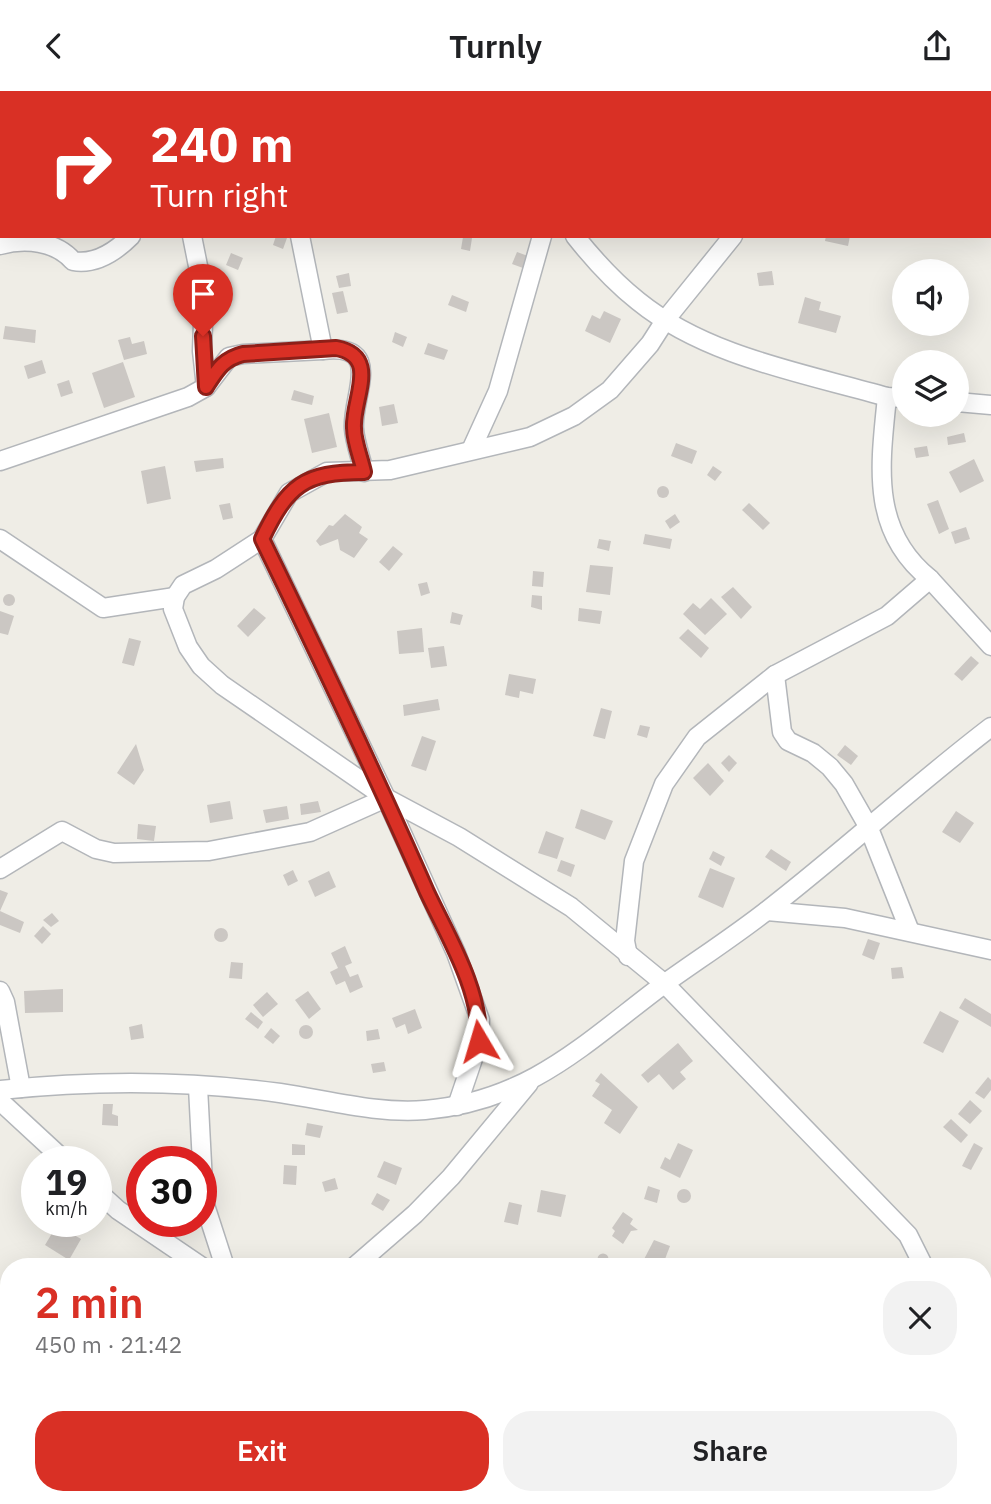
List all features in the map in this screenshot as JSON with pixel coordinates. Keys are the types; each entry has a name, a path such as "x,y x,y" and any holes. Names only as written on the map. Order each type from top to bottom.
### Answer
{"street":[{"path":"0,245 21,242 48,244 65,252 73,261 81,263 108,255 129,238"},
{"path":"192,238 204,296 202,351 206,387"},
{"path":"300,238 323,350"},
{"path":"472,448 498,391 509,358 541,238"},
{"path":"577,238 606,273 640,303 666,320 735,353 892,397"},
{"path":"731,238 650,344 595,403 554,428 530,437 472,448 390,470 327,472 289,493 274,513 262,539 215,569 183,585 175,597 173,609 183,635 201,666 222,685 386,798 459,837 571,907 665,984 908,1235 920,1258"},
{"path":"0,461 167,406 206,387 229,357 243,354 347,350 357,358 361,369 354,429 364,472"},
{"path":"969,403 991,405"},
{"path":"892,417 881,470 891,532 909,563 930,579 991,646"},
{"path":"0,538 103,608 175,597"},
{"path":"262,539 386,798 456,953 480,1020 479,1041 457,1106"},
{"path":"628,956 625,941 634,861 664,784 697,737 775,675 887,616 930,579"},
{"path":"775,675 782,732 788,741 813,753 830,767 844,784 868,826 909,929"},
{"path":"0,1090 127,1081 279,1093 390,1110 457,1106 529,1083 584,1048 665,984 767,911 991,726"},
{"path":"0,869 62,831 96,849 114,853 209,851 310,832 386,798"},
{"path":"767,911 845,918 909,929 991,950"},
{"path":"0,991 5,1002 22,1088"},
{"path":"364,1258 415,1214 451,1177 529,1083"},
{"path":"198,1087 204,1202 222,1258"},
{"path":"0,1101 49,1146"},
{"path":"112,1205 189,1258"}],"building":[{"path":"275,238 287,238 283,249 273,245"},
{"path":"463,238 472,238 470,251 461,249"},
{"path":"826,238 850,238 848,246 825,241"},
{"path":"517,252 528,256 523,268 512,264"},
{"path":"231,253 243,258 238,270 226,265"},
{"path":"772,271 774,285 759,286 757,273"},
{"path":"349,273 351,286 339,288 336,276"},
{"path":"343,291 348,312 337,314 332,293"},
{"path":"452,295 469,302 466,312 448,305"},
{"path":"805,297 821,302 819,310 841,316 836,333 798,323"},
{"path":"604,311 621,319 610,343 585,331 592,315 600,319"},
{"path":"5,326 36,330 35,343 3,339"},
{"path":"395,332 407,337 403,347 392,342"},
{"path":"130,337 132,344 144,341 147,354 124,360 118,340"},
{"path":"428,343 448,350 444,360 424,354"},
{"path":"42,360 46,373 28,379 24,366"},
{"path":"123,362 135,397 104,408 92,373"},
{"path":"69,380 73,393 61,397 57,384"},
{"path":"294,390 314,396 312,405 291,400"},
{"path":"394,404 398,423 382,426 379,407"},
{"path":"329,413 337,447 312,453 304,419"},
{"path":"964,433 966,442 948,445 947,437"},
{"path":"676,443 697,451 692,464 671,456"},
{"path":"927,446 929,456 916,458 914,448"},
{"path":"223,458 224,468 196,472 194,461"},
{"path":"974,459 984,481 960,493 949,472"},
{"path":"165,466 171,499 147,504 141,471"},
{"path":"713,466 722,472 715,481 707,475"},
{"path":"663,486 669,492 663,498 657,492"},
{"path":"938,500 949,529 939,534 927,504"},
{"path":"230,503 233,518 223,520 219,505"},
{"path":"749,503 770,523 763,530 742,510"},
{"path":"345,514 362,527 359,533 368,539 354,558 340,550 338,539 320,546 316,541 329,525 333,526"},
{"path":"675,514 680,522 670,529 665,521"},
{"path":"966,527 970,539 955,544 951,532"},
{"path":"645,534 672,539 670,549 643,544"},
{"path":"599,539 611,541 609,551 597,548"},
{"path":"393,546 403,554 389,571 379,562"},
{"path":"590,565 613,567 610,595 586,592"},
{"path":"533,571 544,572 543,587 532,586"},
{"path":"427,582 430,593 421,596 418,584"},
{"path":"733,587 752,607 741,619 721,597"},
{"path":"4,595 14,595 14,605 4,605"},
{"path":"532,595 542,596 542,610 531,607"},
{"path":"711,598 727,614 705,635 683,614 693,603 700,609"},
{"path":"254,608 266,618 248,637 237,626"},
{"path":"579,608 602,611 600,624 578,621"},
{"path":"0,611 14,616 8,635 0,633"},
{"path":"452,612 463,615 460,625 450,623"},
{"path":"422,628 424,652 399,654 397,631"},
{"path":"688,629 709,648 701,658 679,638"},
{"path":"129,638 141,641 134,666 122,663"},
{"path":"444,646 447,666 431,668 428,648"},
{"path":"971,656 979,663 962,681 954,674"},
{"path":"509,674 536,679 533,694 520,691 519,698 505,695"},
{"path":"438,699 440,710 404,716 403,705"},
{"path":"601,708 612,711 605,739 593,736"},
{"path":"640,725 650,727 647,738 637,735"},
{"path":"422,736 436,741 426,771 411,766"},
{"path":"136,744 144,770 134,785 117,773"},
{"path":"845,745 858,756 851,765 837,755"},
{"path":"729,755 737,763 729,772 721,763"},
{"path":"708,763 724,781 710,796 693,778"},
{"path":"230,801 233,819 210,823 207,805"},
{"path":"318,801 321,812 301,815 300,804"},
{"path":"287,806 289,819 266,823 263,810"},
{"path":"581,809 613,821 605,840 575,828"},
{"path":"956,811 974,823 960,843 942,832"},
{"path":"138,824 156,826 154,841 137,839"},
{"path":"546,831 564,838 557,859 538,853"},
{"path":"771,849 791,862 786,871 765,857"},
{"path":"713,851 725,857 721,866 709,859"},
{"path":"561,860 575,865 571,877 557,871"},
{"path":"710,868 735,878 723,908 698,897"},
{"path":"293,870 298,881 288,886 283,875"},
{"path":"329,871 336,887 315,897 308,881"},
{"path":"0,890 8,893 0,911"},
{"path":"0,911 24,922 20,933 0,925"},
{"path":"52,913 59,921 51,927 43,920"},
{"path":"43,926 51,934 42,944 34,936"},
{"path":"221,928 226,930 226,940 221,942 216,940 214,935 216,930"},
{"path":"868,939 880,943 874,960 862,955"},
{"path":"345,946 352,963 345,966 350,977 358,974 363,987 350,993 345,981 336,985 330,972 338,968 331,953"},
{"path":"231,962 243,963 242,979 229,978"},
{"path":"902,967 904,978 892,979 891,968"},
{"path":"63,989 63,1012 25,1013 24,991"},
{"path":"308,991 321,1009 309,1019 295,1000"},
{"path":"267,992 278,1004 263,1017 253,1005"},
{"path":"965,998 991,1014 991,1027 959,1008"},
{"path":"415,1009 422,1028 408,1034 405,1024 396,1028 392,1018"},
{"path":"940,1011 959,1021 943,1053 923,1043"},
{"path":"251,1012 263,1022 258,1029 245,1019"},
{"path":"142,1024 144,1038 131,1040 129,1027"},
{"path":"303,1025 309,1025 313,1032 309,1039 303,1039 299,1035 299,1029"},
{"path":"271,1028 280,1036 273,1044 264,1037"},
{"path":"378,1029 380,1039 367,1041 366,1031"},
{"path":"678,1043 693,1061 680,1072 686,1079 673,1090 659,1074 648,1083 641,1075"},
{"path":"384,1062 386,1071 373,1073 371,1064"},
{"path":"601,1073 638,1107 620,1134 604,1123 612,1110 592,1096 600,1084 595,1081"},
{"path":"988,1077 991,1080 991,1090 984,1099 975,1093"},
{"path":"970,1100 982,1111 970,1124 958,1114"},
{"path":"103,1104 113,1104 112,1114 118,1116 118,1126 102,1125"},
{"path":"951,1119 968,1135 961,1143 943,1127"},
{"path":"307,1123 323,1126 320,1138 305,1135"},
{"path":"678,1143 693,1150 680,1178 660,1168 665,1157 670,1160"},
{"path":"974,1143 983,1148 971,1170 962,1166"},
{"path":"292,1144 305,1145 305,1155 292,1155"},
{"path":"384,1161 402,1168 396,1185 377,1177"},
{"path":"284,1165 297,1166 296,1185 283,1184"},
{"path":"335,1178 338,1189 325,1192 322,1182"},
{"path":"648,1186 660,1190 657,1203 644,1199"},
{"path":"684,1189 689,1191 689,1201 684,1203 679,1201 677,1196 679,1191"},
{"path":"541,1190 566,1195 561,1217 537,1212"},
{"path":"377,1193 390,1200 383,1211 371,1204"},
{"path":"509,1202 522,1205 518,1225 504,1222"},
{"path":"623,1212 633,1219 630,1224 638,1230 631,1231 623,1244 612,1236 615,1231 612,1228"},
{"path":"50,1237 81,1239 70,1258 45,1245"},
{"path":"654,1240 670,1246 665,1258 645,1258"}],"route":[{"path":"203,336 206,387 222,363 229,357 243,354 336,348 347,350 357,358 362,381 354,429 364,472 327,472 289,493 274,513 262,539 386,798 456,953 480,1020 479,1041"}]}
